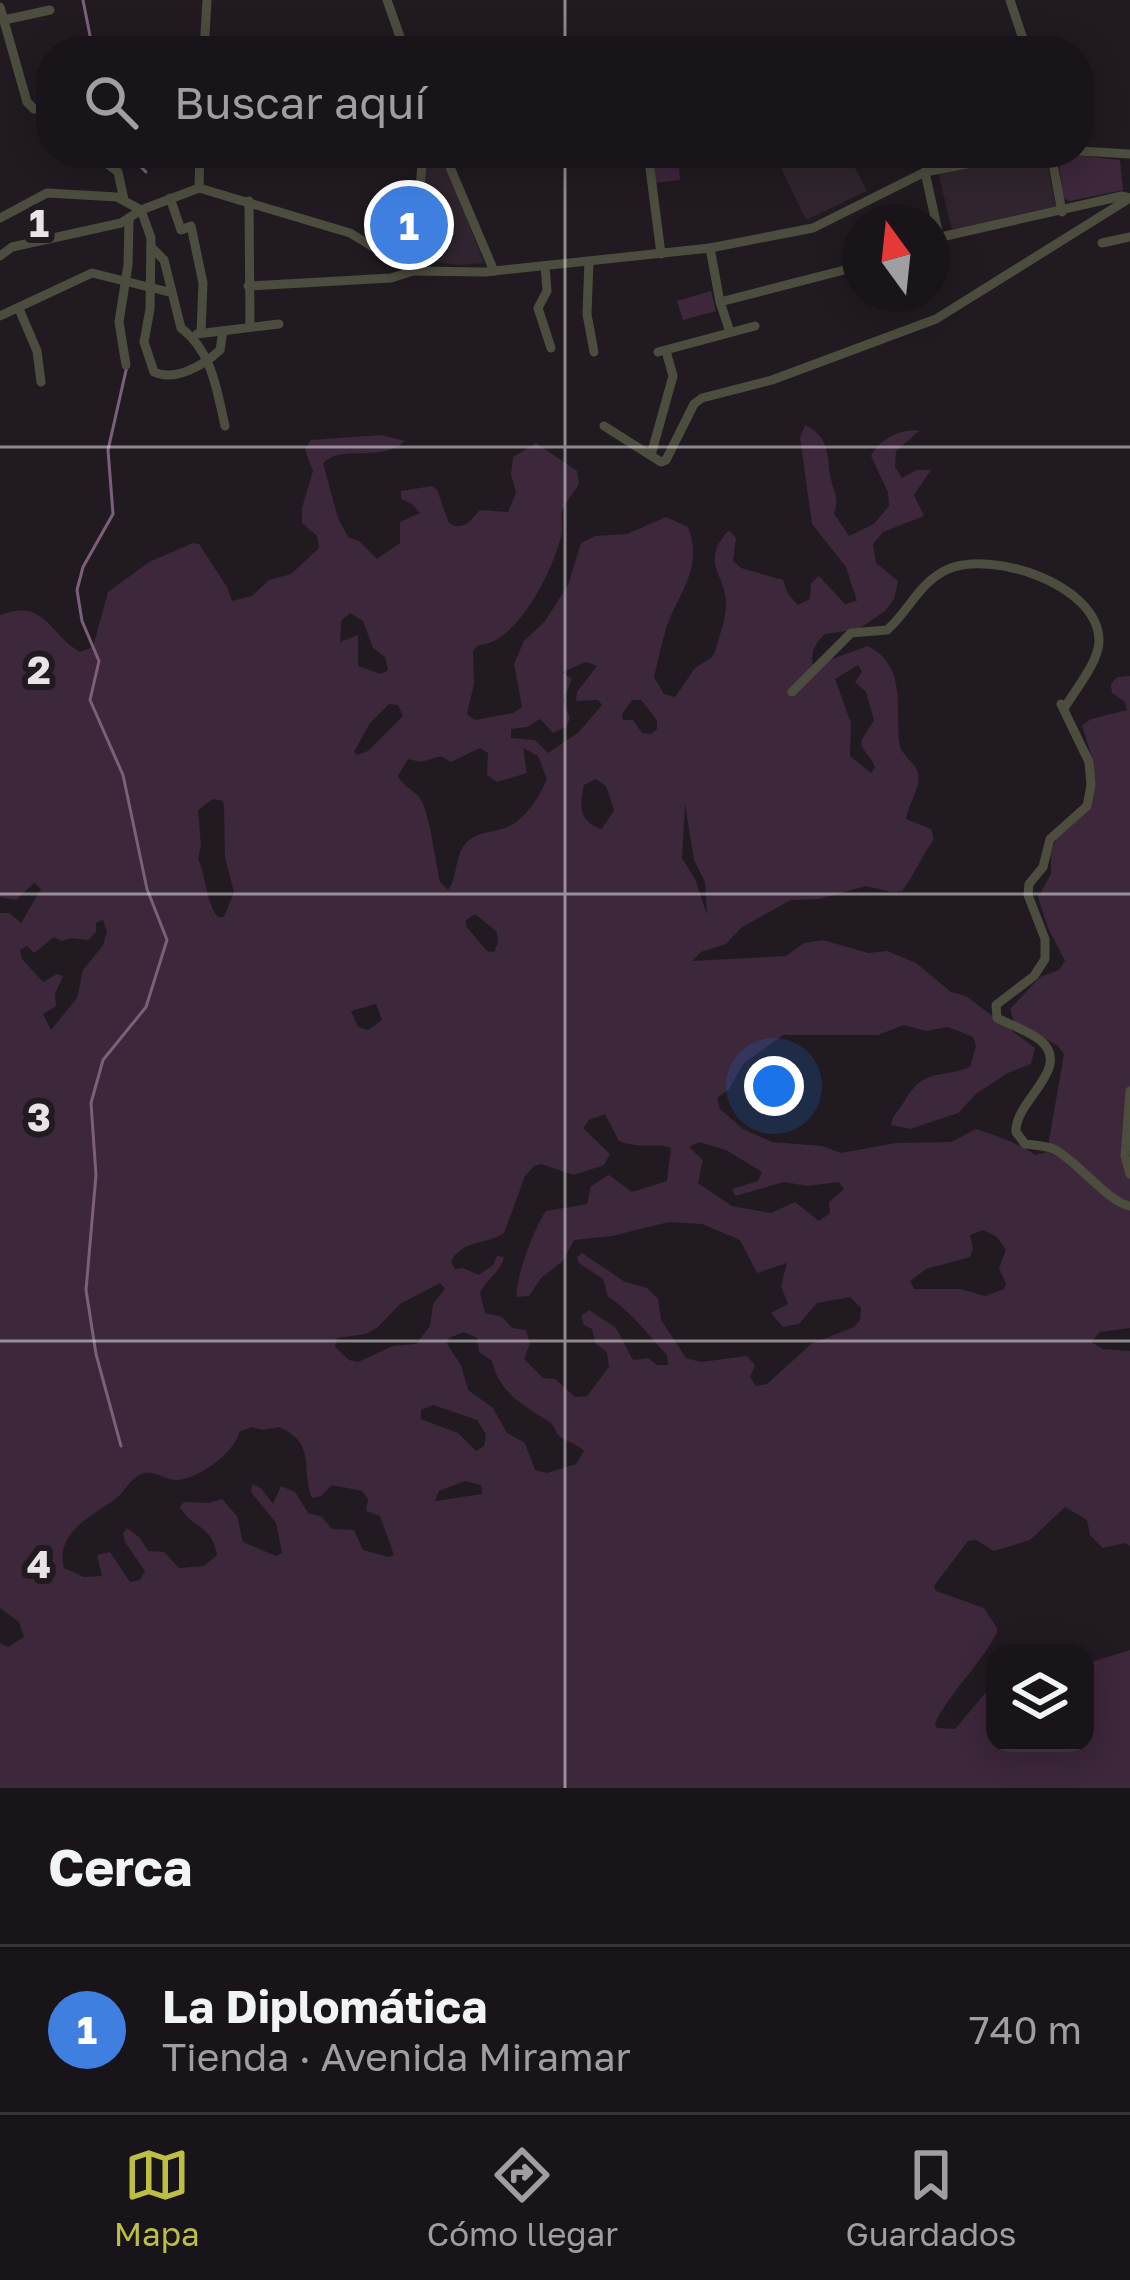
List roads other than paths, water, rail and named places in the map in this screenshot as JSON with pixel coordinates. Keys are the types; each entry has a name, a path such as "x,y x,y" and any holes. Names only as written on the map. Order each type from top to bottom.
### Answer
{"street":[{"path":"206,36 207,0"},
{"path":"387,0 400,36"},
{"path":"1010,0 1019,36"},
{"path":"0,8 28,102 36,109"},
{"path":"4,20 50,10"},
{"path":"1094,152 1130,154"},
{"path":"113,168 118,172 124,200"},
{"path":"199,188 200,168"},
{"path":"413,272 422,168"},
{"path":"450,168 494,271"},
{"path":"650,168 661,254"},
{"path":"248,286 391,278 413,272 494,271 710,248 813,228 937,168"},
{"path":"1054,168 1062,212"},
{"path":"925,172 930,204"},
{"path":"0,256 13,248 129,220 142,210 199,188 350,233 413,272"},
{"path":"0,218 47,194 124,200 142,210 151,247 144,342 154,372 173,376 207,361 220,350 223,331"},
{"path":"170,198 181,230 190,226 197,251 204,295 196,334 225,426"},
{"path":"950,234 1130,198"},
{"path":"604,426 661,462 666,460 687,415 702,398 772,380 936,319 1130,198"},
{"path":"249,201 250,327"},
{"path":"126,365 119,322 127,280 129,220"},
{"path":"1102,243 1130,237"},
{"path":"151,247 164,260 181,328 196,334 279,325"},
{"path":"710,248 730,332"},
{"path":"589,261 586,314 593,352"},
{"path":"545,266 547,291 538,308 551,348"},
{"path":"721,302 842,271"},
{"path":"0,316 92,273 169,292"},
{"path":"19,309 37,351 41,382"},
{"path":"651,455 673,376 662,351 755,326"},
{"path":"792,692 851,633 887,630 928,582 948,569 975,562 1003,563 1049,580 1088,610 1098,629 1100,647 1063,706 1089,762 1087,806 1050,839 1043,867 1029,884 1028,896 1045,939 1045,959 1034,976 996,1005 995,1012 997,1018 1039,1039 1051,1058 1050,1071 1018,1113 1016,1132 1025,1144 1053,1149 1097,1180 1116,1203 1130,1206"},
{"path":"1130,1091 1125,1156 1130,1174"}],"waterway":[{"path":"83,0 90,36"},
{"path":"142,168 146,172"},
{"path":"121,1446 96,1354 86,1290 96,1175 91,1103 103,1060 146,1007 167,940 147,889 123,775 90,700 99,661 82,621 77,590 83,567 113,514 108,450 127,366"}],"place":[{"name":"La Diplomática","path":"409,225"}]}
